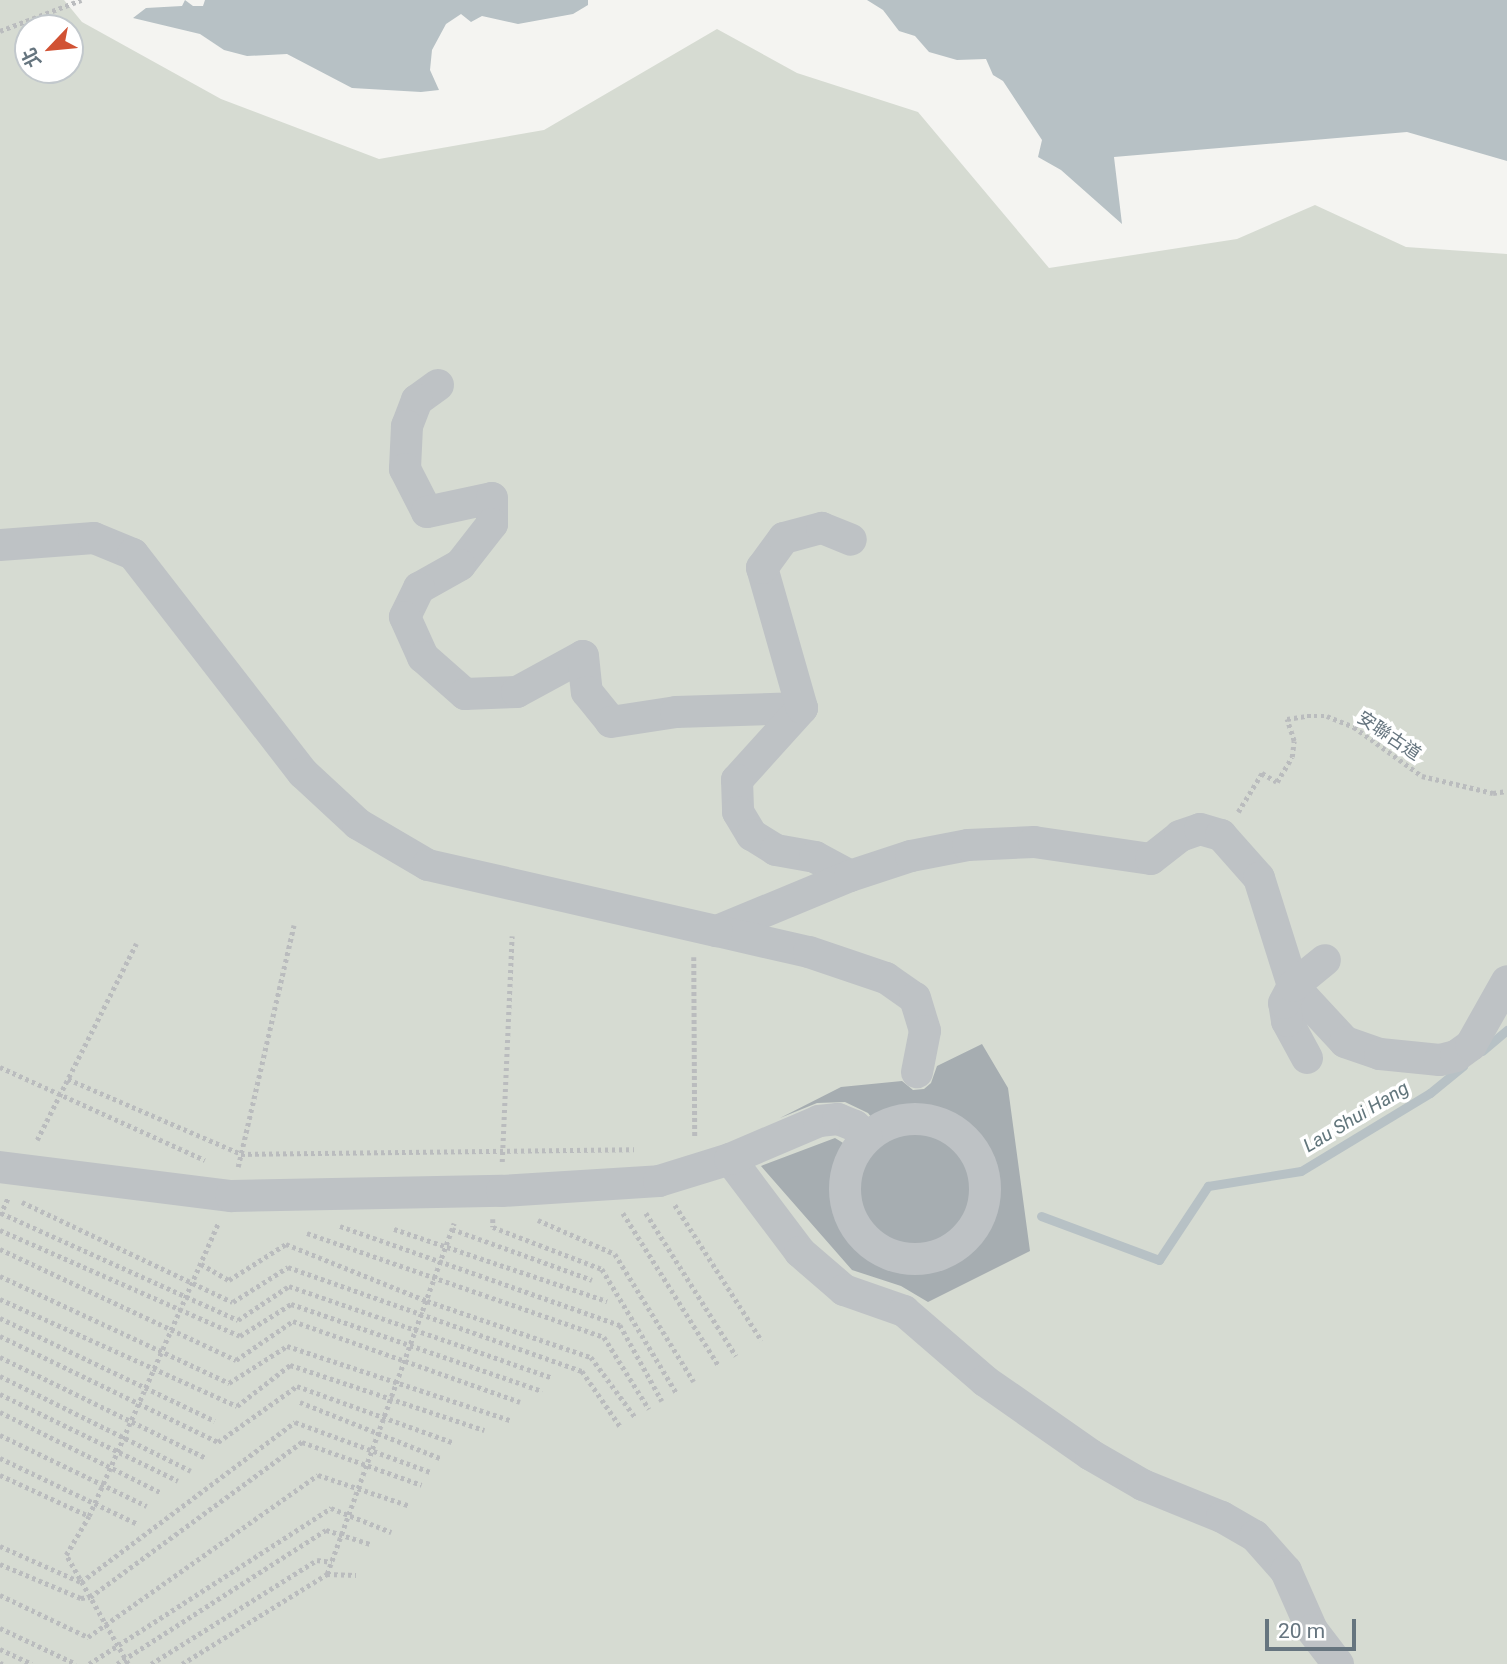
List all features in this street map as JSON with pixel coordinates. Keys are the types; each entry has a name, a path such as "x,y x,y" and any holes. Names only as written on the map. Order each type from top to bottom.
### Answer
{"street":[{"path":"438,385 417,400 407,426 405,469 427,512 492,498 492,524 460,565 419,588 405,617 423,657 465,694 517,692 583,656 587,692 611,722 676,712 802,708"},
{"path":"802,708 762,568 783,538 821,528 851,540"},
{"path":"0,545 94,538 133,554 303,774 358,824 428,865 705,938 809,952 886,978 915,998 925,1031 917,1072"},
{"path":"802,708 737,780 738,812 752,835 776,850 816,857 850,876"},
{"path":"705,938 850,876 911,856 968,845 1034,842 1151,859 1180,836 1200,829 1221,835 1259,878 1293,986 1330,1029 1355,1047 1440,1060 1456,1056 1471,1045 1507,981"},
{"path":"1307,1058 1287,1021 1284,1003 1293,986 1325,960"},
{"path":"923,1118 956,1130 968,1142 984,1172 986,1190 984,1207 967,1237 931,1258 910,1259 872,1244 848,1209 845,1188 848,1168 866,1137 889,1123 923,1118"},
{"path":"10,1178 487,1192 632,1185 730,1159 819,1121 838,1119 855,1126 866,1137"},
{"path":"730,1159 800,1252 844,1290 904,1311 985,1381 1091,1455 1152,1490 1223,1517 1255,1536 1286,1571 1312,1630 1338,1664"}],"path":[{"path":"0,31 81,0"},
{"name":"安聯古道","path":"1221,835 1262,773 1277,782 1292,757 1294,741 1287,719 1327,716 1354,727 1422,776 1493,793 1507,791"},
{"path":"127,1662 66,1555 89,1516 200,1264 240,1185 236,1174 294,926"},
{"path":"327,1574 452,1229 487,1192 503,1153 512,936"},
{"path":"695,1146 705,938"},
{"path":"135,944 60,1094 10,1178 192,1283 233,1302 288,1267 582,1371 620,1426"},
{"path":"0,1067 211,1163"},
{"path":"68,1079 241,1154 503,1153 642,1149"},
{"path":"632,1185 762,1341"},
{"path":"632,1185 736,1356"},
{"path":"632,1185 719,1366"},
{"path":"487,1192 549,1228 615,1254 694,1381"},
{"path":"487,1192 493,1227 602,1269 676,1392"},
{"path":"1,1213 238,1320 289,1286 551,1377"},
{"path":"336,1224 440,1264 620,1325 662,1401"},
{"path":"394,1229 445,1249 607,1301"},
{"path":"452,1229 592,1280"},
{"path":"0,1230 240,1336 291,1304 542,1391"},
{"path":"307,1233 434,1280 604,1337 649,1409"},
{"path":"200,1264 229,1280 286,1244 426,1301 591,1356 635,1417"},
{"path":"0,1249 236,1360 293,1321 404,1364 520,1402"},
{"path":"0,1276 229,1383 286,1346 510,1420"},
{"path":"0,1298 153,1371 237,1406 290,1365 484,1430"},
{"path":"0,1318 145,1390 215,1421"},
{"path":"0,1336 138,1406 218,1442 297,1386 386,1415 452,1442"},
{"path":"0,1357 206,1458"},
{"path":"0,1376 191,1471"},
{"path":"0,1394 178,1481"},
{"path":"300,1402 440,1458"},
{"path":"0,1412 160,1492"},
{"path":"81,1582 295,1423 430,1472"},
{"path":"0,1434 147,1506"},
{"path":"0,1564 81,1598 90,1597 302,1442 422,1485"},
{"path":"0,1458 138,1524"},
{"path":"0,1475 89,1516"},
{"path":"0,1595 88,1637 107,1627 318,1475 410,1506"},
{"path":"89,1664 331,1508 391,1532"},
{"path":"117,1664 127,1662 326,1530 370,1544"},
{"path":"0,1546 81,1582"},
{"path":"151,1664 317,1560 332,1562"},
{"path":"182,1664 327,1574 356,1575"},
{"path":"0,1628 76,1664"},
{"path":"0,1649 32,1664"}],"shaded area":[{"path":"0,0 64,0 75,14 14,14 14,84 84,84 84,23 221,99 379,159 544,130 717,29 797,73 918,112 1049,268 1237,239 1315,205 1406,247 1507,254 1507,1664 0,1664"},
{"path":"185,0 193,6 203,6 205,0 588,0 588,5 573,14 518,24 482,16 471,22 461,14 446,24 432,50 430,70 439,90 421,92 352,88 287,54 247,56 224,50 200,34 133,18 146,8 182,6"},
{"path":"867,0 1507,0 1507,161 1407,132 1114,157 1122,224 1061,170 1038,157 1042,140 1003,81 993,75 986,59 957,60 929,52 915,36 899,31 883,10"}],"building":[{"path":"982,1044 1008,1088 1030,1251 928,1302 901,1286 852,1270 761,1166 835,1138 861,1154 871,1154 883,1142 883,1132 868,1113 845,1102 817,1103 780,1118 841,1087 902,1081 913,1090 924,1089 931,1083 937,1066"}],"waterway":[{"name":"Lau Shui Hang","path":"1482,1051 1507,1030"},
{"name":"Lau Shui Hang","path":"1041,1216 1159,1260 1208,1186 1301,1171 1430,1093 1463,1066"}]}
